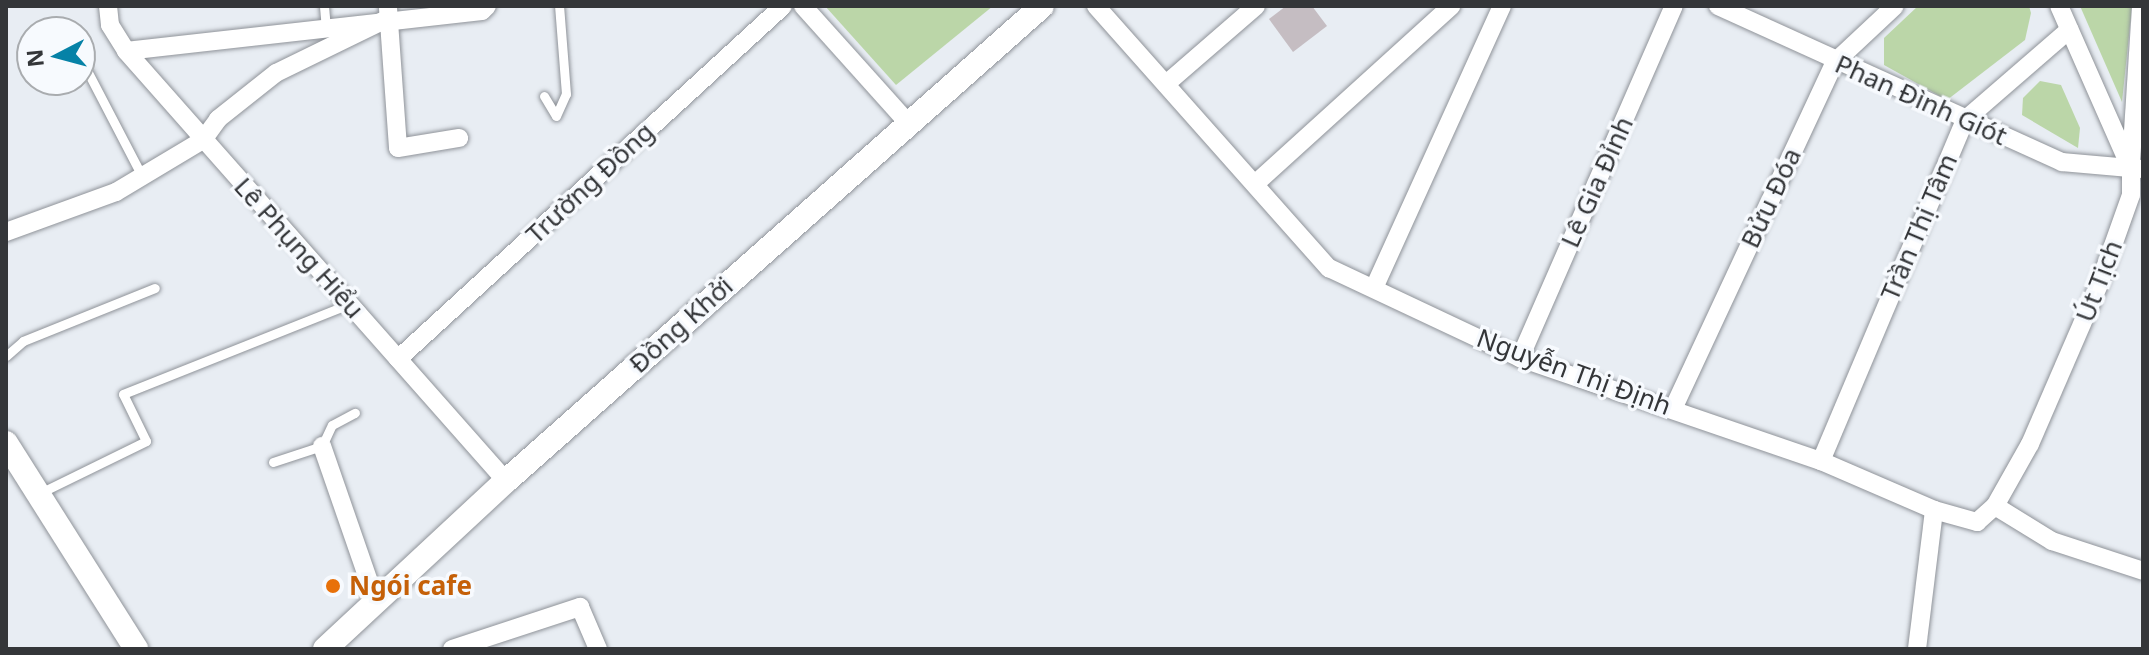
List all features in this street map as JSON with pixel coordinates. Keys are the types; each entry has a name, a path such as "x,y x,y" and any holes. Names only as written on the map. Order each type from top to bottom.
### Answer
{"street":[{"name":"Lê Phụng Hiểu","path":"108,6 110,25 126,51 506,481"},
{"path":"126,51 326,29 389,12 482,11 487,6"},
{"name":"Trường Đồng","path":"398,359 783,6"},
{"path":"803,6 909,124"},
{"name":"Đồng Khởi","path":"325,649 506,481 1042,6"},
{"name":"Nguyễn Thị Định","path":"1096,6 1329,268 1520,358 1821,461 1934,510 1977,522 1995,506"},
{"path":"1166,84 1256,6"},
{"path":"1255,184 1451,6"},
{"path":"1374,288 1502,6"},
{"name":"Lê Gia Đỉnh","path":"1520,358 1674,6"},
{"name":"Phan Đình Giót","path":"1718,6 1834,63 2062,162 2137,169"},
{"name":"Bửu Đóa","path":"1673,409 1834,63 1895,6"},
{"path":"2059,6 2137,169"},
{"name":"Út Tịch","path":"1995,506 2030,444 2100,282 2131,195 2137,169 2141,6"},
{"path":"389,12 398,148 459,138"},
{"path":"6,232 116,192 203,140 218,119 276,73 389,12"},
{"name":"Trần Thị Tâm","path":"1821,461 1965,120 2069,30"},
{"path":"6,443 136,649"},
{"path":"322,446 376,602"},
{"path":"1995,506 2052,541 2143,571"},
{"path":"1917,649 1934,510"},
{"path":"452,649 580,607 598,649"}],"lane":[{"path":"324,6 326,29"},
{"path":"544,96 556,116 566,94 559,6"},
{"path":"96,88 142,176"},
{"path":"6,356 23,341 155,288"},
{"path":"39,494 146,441 123,394 349,304"},
{"path":"273,462 322,446 332,425 355,413"}],"green space":[{"path":"825,6 993,6 896,85"},
{"path":"1918,6 2029,6 2031,13 2025,40 1947,100 1884,65 1884,38"},
{"path":"2080,6 2132,6 2122,102"},
{"path":"2040,81 2061,85 2080,128 2078,148 2022,115 2023,98"}],"building":[{"path":"1286,6 1312,6 1327,26 1293,52 1269,19"}],"place":[{"name":"Ngói cafe","path":"333,586"}]}
